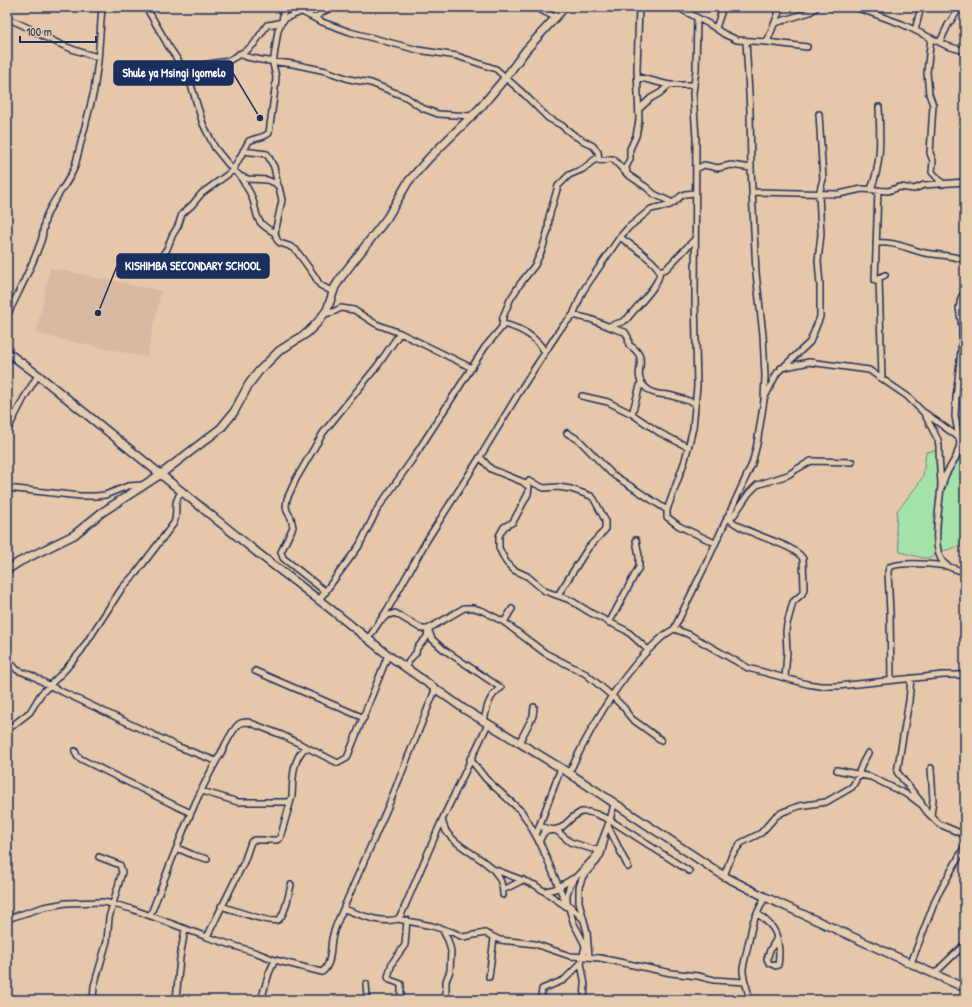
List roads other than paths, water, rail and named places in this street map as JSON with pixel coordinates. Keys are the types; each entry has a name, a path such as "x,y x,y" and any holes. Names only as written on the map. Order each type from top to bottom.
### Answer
{"street":[{"path":"7,316 31,267 41,241 46,217 54,200 72,174 75,166 94,91 102,7"},
{"path":"146,7 169,47 190,79 203,124 213,145 233,170 240,176 248,179 267,180 278,186"},
{"path":"164,253 168,249 182,214 192,205 202,192 222,180 233,170 249,141 252,139 265,137 268,133 275,89 276,77 274,62 278,30 282,22 284,7"},
{"path":"292,7 314,18 350,32 427,52 457,56 492,68 506,77 548,118 593,146 598,152 598,157 601,161 610,159 616,161 627,174 654,194 673,203"},
{"path":"314,18 331,7"},
{"path":"534,7 555,17"},
{"path":"7,570 19,562 74,535 101,513 160,474 221,428 234,412 249,384 259,371 279,351 312,328 324,314 346,270 387,218 408,182 429,158 472,116 506,77 526,50 565,7"},
{"path":"627,174 626,167 630,159 630,149 636,136 639,109 637,77 640,7"},
{"path":"676,7 716,28 729,37 746,41 806,47"},
{"path":"716,28 723,7"},
{"path":"767,42 782,7"},
{"path":"775,23 810,12 817,7"},
{"path":"855,7 915,30 965,52"},
{"path":"915,30 921,7"},
{"path":"940,42 948,25 960,7"},
{"path":"184,68 228,61 254,44 267,25 282,22 289,16 302,12"},
{"path":"697,18 696,70 693,93 696,138 695,325 697,386 693,428 685,460 666,510 667,516 679,526 715,543"},
{"path":"7,19 84,54 98,56"},
{"path":"931,38 927,82 933,105 930,153 933,161 932,172 943,184"},
{"path":"569,773 583,744 612,696 648,650 668,632 674,629 752,464 755,454 764,400 765,376 763,335 756,273 746,41"},
{"path":"239,54 247,57 326,71 349,79 371,83 406,97 422,108 438,114 472,116"},
{"path":"637,77 670,85 694,85"},
{"path":"639,109 651,98 670,85"},
{"path":"871,190 878,165 880,140 879,107"},
{"path":"764,400 773,378 794,355 807,346 820,317 818,261 821,234 819,194 823,179 819,114"},
{"path":"244,151 267,154 274,167 282,200 275,233 278,242 296,250 320,285 334,292"},
{"path":"319,600 359,546 378,508 412,460 428,433 485,347 503,324 503,317 510,300 535,265 542,250 548,230 549,216 558,186 569,175 583,169 598,157"},
{"path":"696,169 704,165 718,168 731,166 751,168"},
{"path":"240,176 251,196 258,219 262,226 275,233"},
{"path":"753,192 844,194 857,190 888,191 902,187 914,189 924,185 965,182"},
{"path":"878,190 875,280 885,275"},
{"path":"368,638 389,607 427,540 545,352 561,328 573,315 583,291 620,237 628,228 651,209 673,203 680,196 685,194 695,193"},
{"path":"620,237 639,251 660,271"},
{"path":"660,271 666,269 695,239"},
{"path":"876,243 890,242 920,251 957,257 965,260"},
{"path":"609,326 618,324 627,319 658,281 660,271"},
{"path":"879,279 882,379"},
{"path":"940,489 944,484 945,476 959,451 960,444 955,416 963,328 959,308 961,298 965,291"},
{"path":"324,314 333,312 340,308 354,310 363,314 376,324 400,333 472,368"},
{"path":"573,315 590,319 625,332 628,337 629,345 639,352 641,362 639,375 641,382 649,390 657,394 668,395 695,403"},
{"path":"503,324 535,339 545,352"},
{"path":"326,592 283,558 281,552 293,527 291,518 287,511 287,499 296,479 323,433 378,365 400,333"},
{"path":"7,352 38,375 259,554 435,690 569,773 724,876 765,897 935,973 965,988"},
{"path":"781,368 809,362 869,370 907,396 924,413 965,440"},
{"path":"7,431 16,411 38,375"},
{"path":"632,414 641,382"},
{"path":"582,396 608,402 632,414 660,433 688,447"},
{"path":"924,413 938,443 940,489 937,516 937,540 940,556 946,566"},
{"path":"567,433 579,440 613,474 666,510"},
{"path":"480,457 491,470 523,482 529,487 528,494 513,522 502,530 499,536 499,548 506,562 514,570 527,576 540,588 570,600 591,613 627,631 648,650"},
{"path":"727,517 734,515 749,492 757,485 788,475 811,461 852,462"},
{"path":"529,481 544,488 567,488 591,496 605,520 605,530 588,548 558,595"},
{"path":"7,488 96,496 105,495 128,486 143,485"},
{"path":"7,730 26,717 41,694 50,686 86,644 122,588 136,573 174,523 176,517 175,503 182,491"},
{"path":"727,517 733,523 746,530 795,551 803,559 804,589 802,594 793,602 786,631 786,678"},
{"path":"609,622 639,567 639,556 636,540"},
{"path":"890,680 889,567 903,564 932,564 946,566 965,572"},
{"path":"376,626 386,616 395,613 422,629 428,629 464,608 474,608 483,611 504,622 545,653 586,674 626,708 627,713 632,719 661,740"},
{"path":"504,622 512,609"},
{"path":"405,668 416,653 417,648 427,636 428,629"},
{"path":"398,918 402,914 442,820 486,723 488,704 497,690 501,688 443,649 432,639 428,629"},
{"path":"674,629 688,634 748,668 820,686 965,675"},
{"path":"150,916 182,832 216,761 238,725 244,722 282,735 305,748 338,763 342,762 347,758 388,655"},
{"path":"7,658 17,670 33,676 50,686 179,746 216,761"},
{"path":"255,671 364,718"},
{"path":"911,678 909,701 897,772 922,805 939,824 965,835"},
{"path":"7,919 44,907 66,903 103,902 132,909 275,960 322,972 326,969 329,960 334,931 435,690"},
{"path":"519,743 533,716 534,708"},
{"path":"207,937 244,862 252,840 277,840 280,838 291,800 294,765 300,753 305,748"},
{"path":"75,751 77,756 81,759 174,806 191,813"},
{"path":"724,876 732,855 741,843 761,833 776,816 799,806 826,802 852,787 868,753"},
{"path":"470,759 486,779 521,811 536,835 574,924 584,942 585,947 581,963 585,985 584,1000"},
{"path":"536,835 561,768"},
{"path":"931,768 933,800 931,816"},
{"path":"837,770 871,777 910,796 922,805"},
{"path":"202,791 238,802 285,803 291,800"},
{"path":"568,907 568,890 575,878 594,858 610,820 614,804"},
{"path":"539,842 544,832 561,828 581,812 589,812 610,820 688,871"},
{"path":"442,820 450,836 460,846 477,856 492,868 502,882 503,892 523,880"},
{"path":"539,826 554,830 570,842 592,849 599,848"},
{"path":"607,828 628,867"},
{"path":"589,956 588,938 579,902 580,880 602,854 607,828"},
{"path":"177,848 193,856 207,859"},
{"path":"911,963 937,896 964,849"},
{"path":"93,1000 94,986 107,941 109,918 122,869 120,865 99,857"},
{"path":"492,868 546,891 584,920"},
{"path":"546,891 558,887 575,878"},
{"path":"221,906 265,920 278,920 282,916 291,885"},
{"path":"749,1000 743,968 753,922 765,897"},
{"path":"344,909 375,919 387,921 398,918 407,920 452,932 463,937 485,933 500,940 535,944 567,955 589,956 671,973 698,976 714,980 745,982"},
{"path":"758,913 772,927 777,938 780,957 778,965 776,966 769,963 767,959 777,938"},
{"path":"401,1000 401,984 390,980 388,977 392,963 405,944 407,920"},
{"path":"176,1000 180,958 185,929"},
{"path":"442,929 448,940 451,951 450,971 446,981 446,1000"},
{"path":"489,977 494,938"},
{"path":"935,973 965,944"},
{"path":"261,1000 269,973 275,960"},
{"path":"543,1000 541,997 542,989 564,980 581,963"},
{"path":"365,1000 367,996 366,984"}],"place":[{"name":"Shule ya Msingi Igomelo","path":"260,118"},
{"name":"KISHIMBA SECONDARY SCHOOL","path":"98,313"}]}
